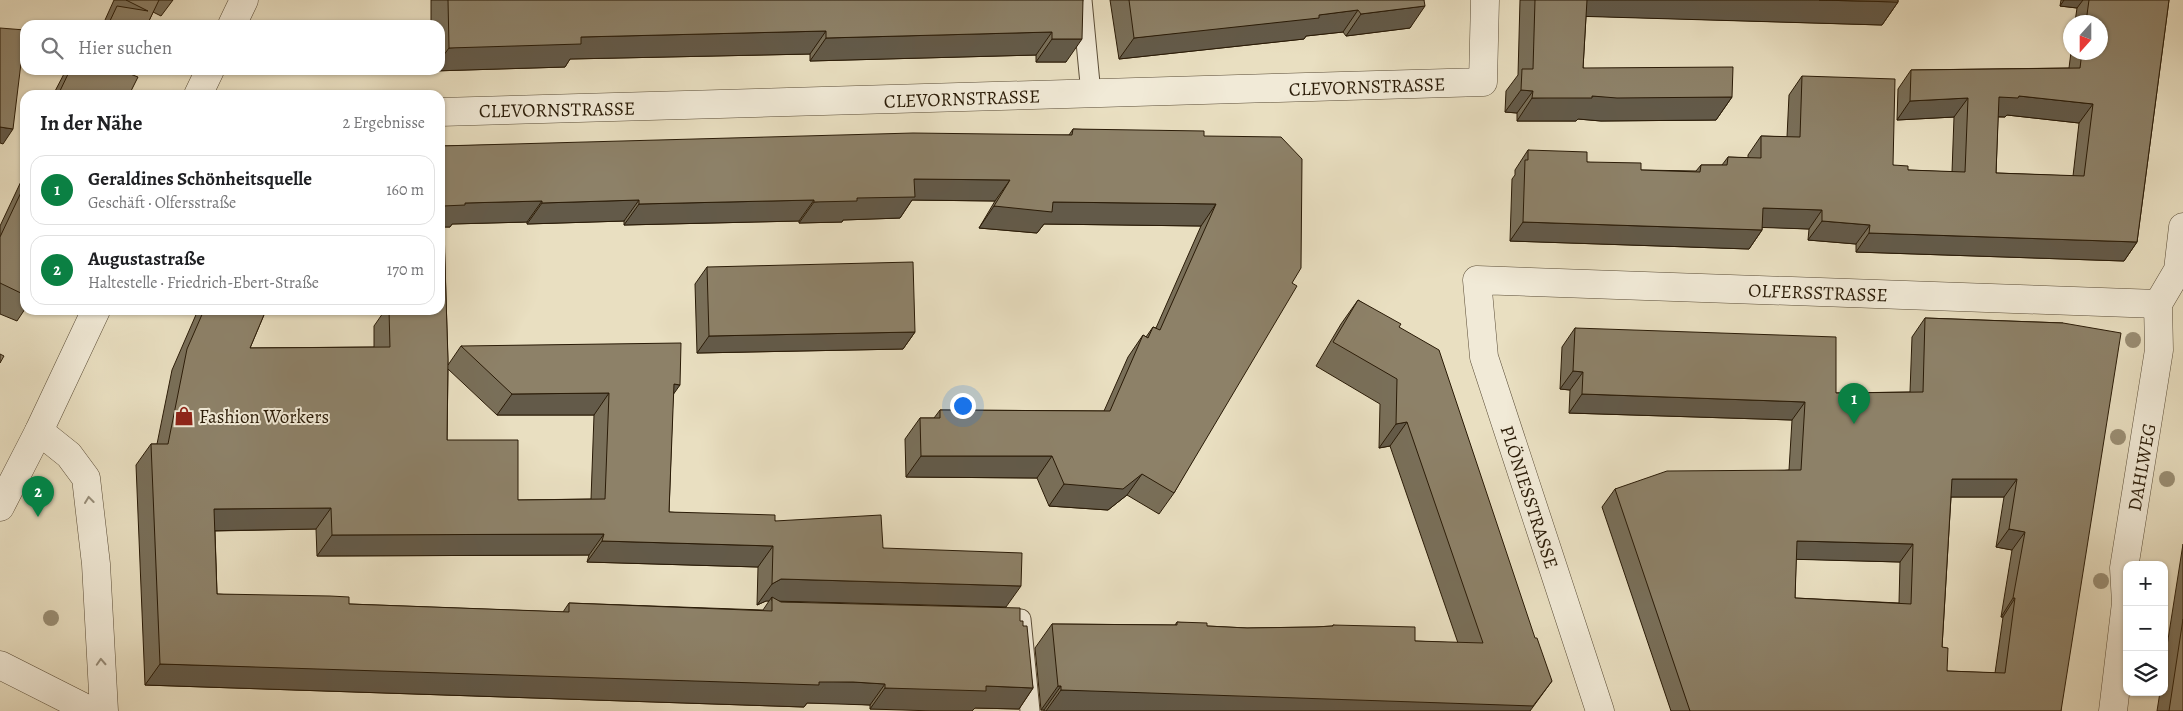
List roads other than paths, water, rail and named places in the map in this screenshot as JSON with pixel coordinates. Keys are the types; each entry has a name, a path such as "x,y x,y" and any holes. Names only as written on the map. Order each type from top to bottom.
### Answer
{"street":[{"path":"234,20 244,0"},
{"name":"CLEVORNSTRASSE","path":"445,112 1483,82 1486,0"},
{"path":"200,90 208,75"},
{"path":"2158,304 2178,270 2183,227"},
{"name":"OLFERSSTRASSE","path":"1477,280 2158,304"},
{"name":"PLÖNIESSTRASSE","path":"1477,280 1484,357 1600,711"},
{"name":"DAHLWEG","path":"2113,711 2126,603 2124,568 2159,350 2158,304"},
{"path":"0,507 39,431 94,315"},
{"path":"39,431 70,455 86,478 96,564 104,711"},
{"path":"0,665 91,711"}],"lane":[{"path":"1082,0 1091,94"},
{"path":"982,618 1021,619 1030,711"}],"place":[{"name":"Fashion Workers","path":"184,416"},
{"name":"Geraldines Schönheitsquelle","path":"1854,424"},
{"name":"Augustastraße","path":"38,517"}]}
